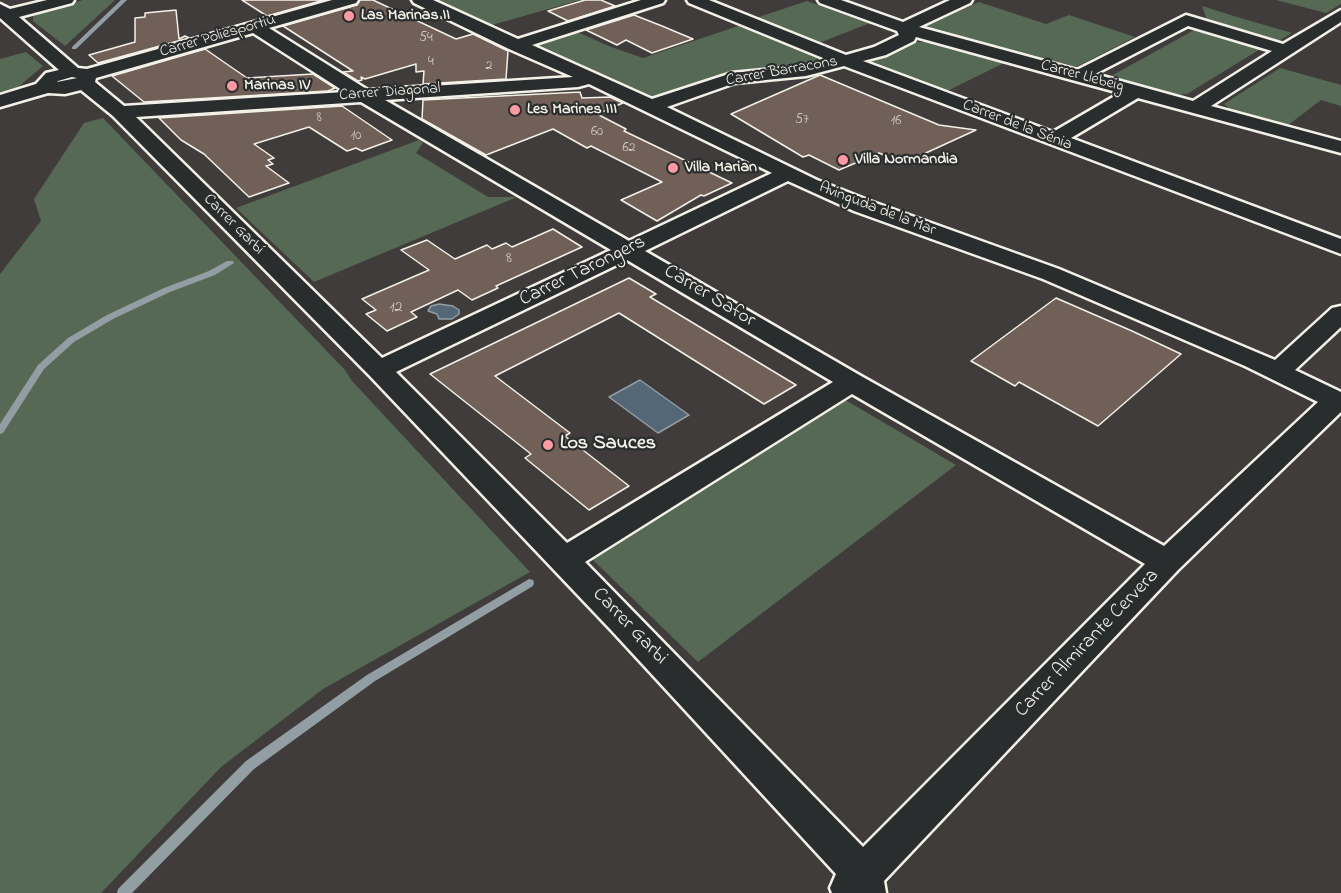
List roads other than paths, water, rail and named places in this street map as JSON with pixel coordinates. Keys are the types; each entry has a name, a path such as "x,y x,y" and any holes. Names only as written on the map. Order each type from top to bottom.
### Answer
{"street":[{"path":"3,12 66,0"},
{"name":"Carrer Poliesportiu","path":"0,101 47,87 46,82 52,77 81,77 350,0"},
{"name":"Avinguda de la Mar","path":"420,0 651,106 788,174 862,206 1051,274 1254,360 1338,402"},
{"path":"515,45 657,0"},
{"name":"Carrer de la Sénia","path":"695,0 846,61 1341,247"},
{"name":"Carrer Llebeig","path":"826,0 904,28 1341,147"},
{"name":"Carrer Barracons","path":"651,106 732,78 806,71 880,51 908,38 904,28 964,0"},
{"path":"1185,0 1186,20"},
{"name":"Carrer Garbí","path":"3,12 120,112 379,370"},
{"path":"1196,107 1341,15"},
{"path":"1078,76 1186,20 1285,50"},
{"name":"Carrer Safor","path":"255,27 363,95 852,382 1167,562"},
{"name":"Carrer Diagonal","path":"120,112 578,82 588,78"},
{"path":"1054,140 1136,91"},
{"name":"Carrer Tarongers","path":"379,370 788,174"},
{"path":"1277,373 1341,313"},
{"name":"Carrer Garbi","path":"379,370 564,560 858,887"},
{"path":"564,560 852,382"},
{"name":"Carrer Almirante Cervera","path":"858,887 1167,562 1338,402"}],"water":[{"path":"439,304 453,306 459,310 459,314 452,319 439,319 437,314 428,311 431,306"},
{"path":"640,380 689,415 658,433 609,397"}],"waterway":[{"path":"74,48 124,0"},
{"path":"0,431 41,367 71,340 110,317 230,263"},
{"path":"123,893 250,765 371,678 529,583"}],"place":[{"name":"Las Marinas II","path":"349,16"},
{"name":"Marinas IV","path":"232,86"},
{"name":"Les Marines III","path":"515,110"},
{"name":"Villa Normandia","path":"843,160"},
{"name":"Villa Marian","path":"673,168"},
{"name":"Los Sauces","path":"548,445"}]}
